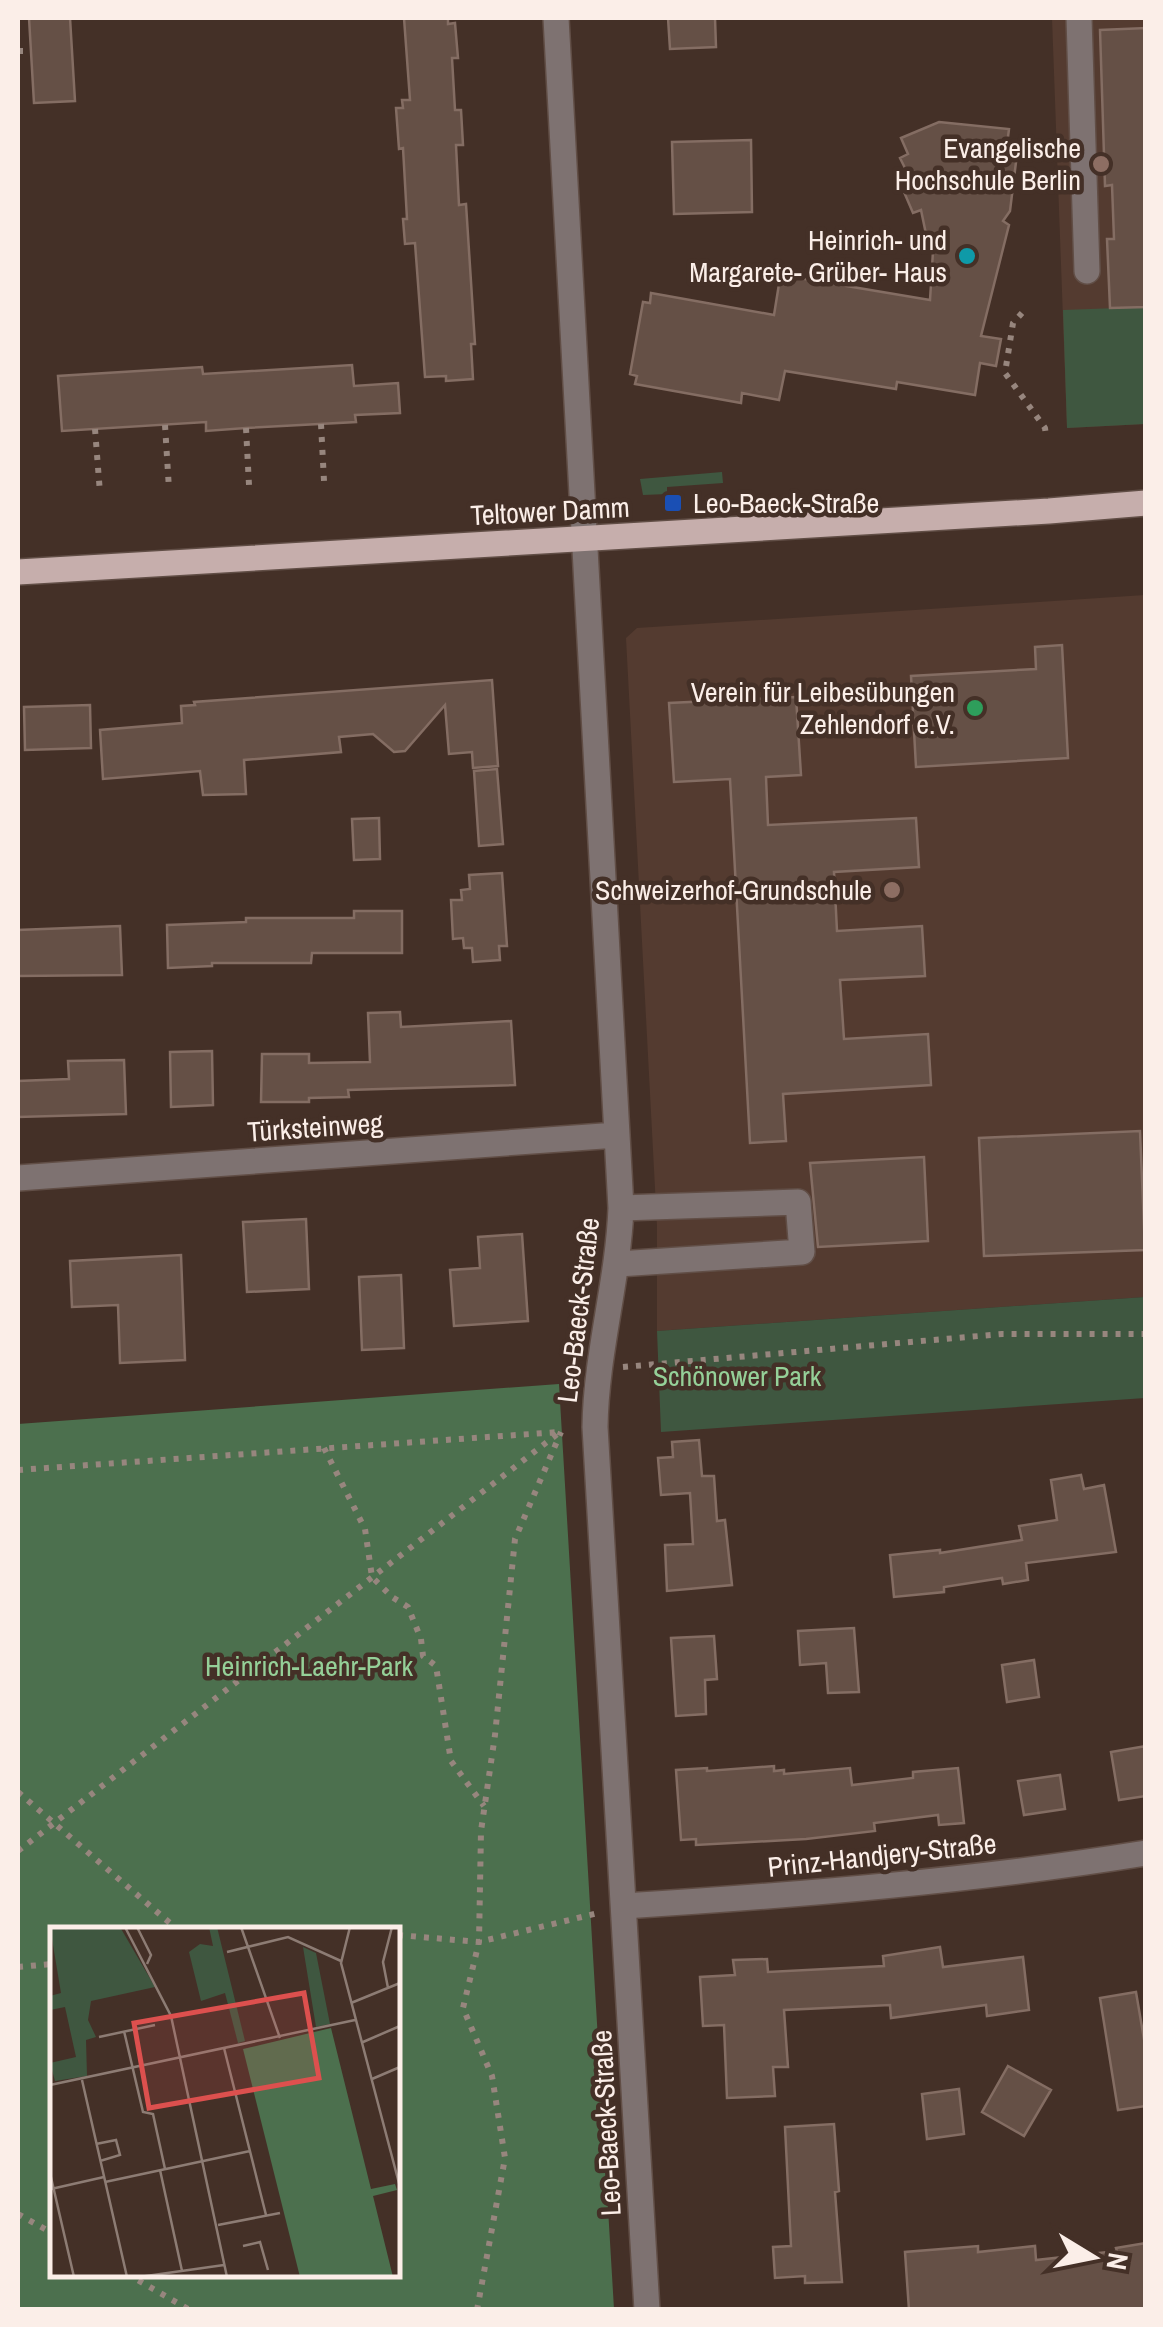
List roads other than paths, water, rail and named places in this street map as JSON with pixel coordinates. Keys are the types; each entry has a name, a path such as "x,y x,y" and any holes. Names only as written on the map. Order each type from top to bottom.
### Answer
{"main road":[{"name":"Teltower Damm","path":"18,572 1146,503"}],"street":[{"name":"Leo-Baeck-Straße","path":"556,18 621,1208 618,1264 598,1369 595,1427 612,1910 647,2310"},
{"path":"1079,18 1087,270"},
{"name":"Türksteinweg","path":"18,1178 617,1135"},
{"path":"618,1264 802,1252 798,1202 621,1208"},
{"name":"Prinz-Handjery-Straße","path":"612,1910 864,1890 1146,1853"}],"place":[{"name":"Evangelische Hochschule Berlin","path":"1101,164"},
{"name":"Heinrich- und Margarete- Grüber- Haus","path":"967,256"},
{"name":"Leo-Baeck-Straße","path":"673,503"},
{"name":"Verein für Leibesübungen Zehlendorf e.V.","path":"975,708"},
{"name":"Schweizerhof-Grundschule","path":"892,890"}],"park label":[{"name":"Schönower Park","path":"737,1376"},
{"name":"Heinrich-Laehr-Park","path":"309,1666"}]}
